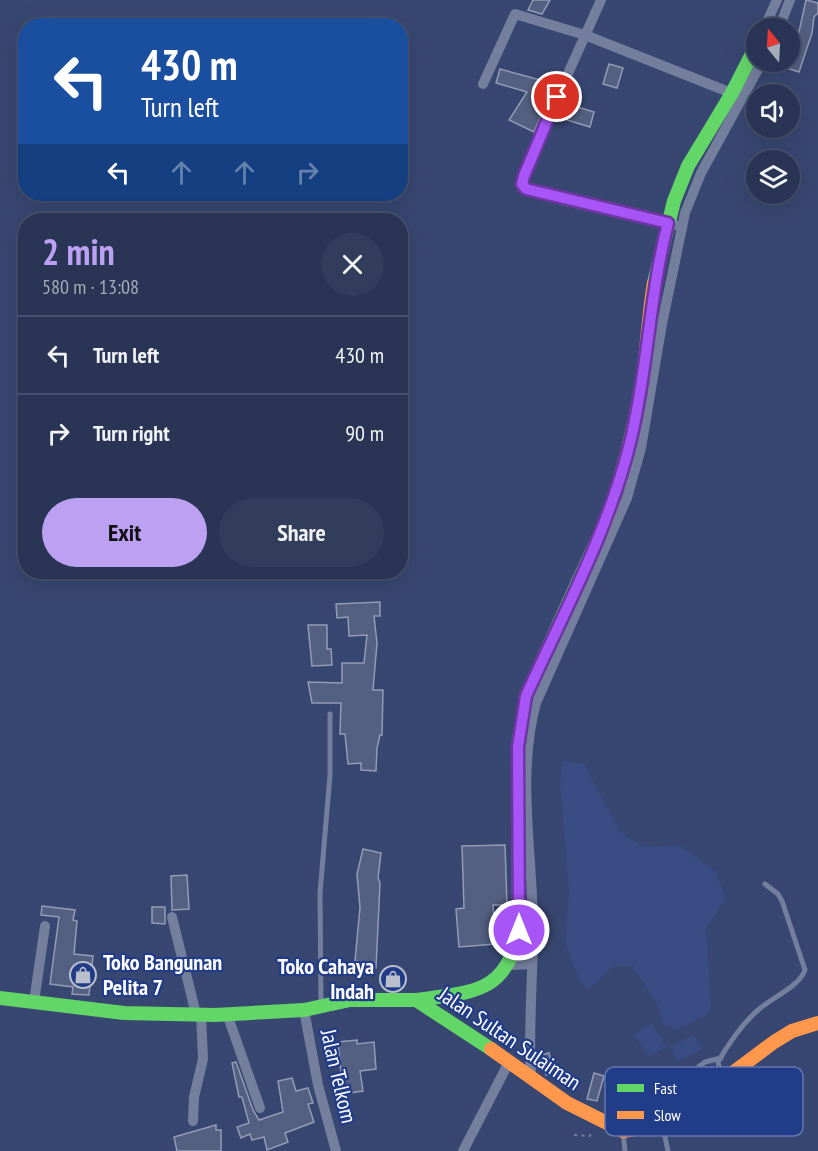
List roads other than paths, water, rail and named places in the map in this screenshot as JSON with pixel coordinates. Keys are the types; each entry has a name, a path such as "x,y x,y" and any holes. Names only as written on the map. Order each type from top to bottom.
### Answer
{"street":[{"path":"601,0 548,118 522,184 526,189 550,196 674,225"},
{"path":"769,18 777,0"},
{"path":"784,18 790,0"},
{"path":"483,84 514,14 585,35 737,95"},
{"path":"737,95 746,72"},
{"path":"416,1000 474,992 499,978 512,965 519,930 518,756 521,713 526,696 599,537 615,494 634,420 654,285 674,225 688,166 754,72"},
{"path":"531,1076 533,930 527,770 531,720 536,703 612,537 627,498 647,416 674,225"},
{"path":"172,917 198,1014 203,1059 194,1097 193,1121"},
{"path":"34,1002 45,926"},
{"path":"512,965 531,964"},
{"name":"Jalan Sultan Sulaiman","path":"0,998 124,1013 198,1014 304,1010 350,1000 416,1000 531,1076 567,1103 605,1121"},
{"name":"Jalan Telkom","path":"304,1010 318,1085 336,1151"},
{"path":"227,1014 260,1108"},
{"path":"742,1067 792,1031 818,1023"},
{"path":"463,1151 509,1062"}],"lane":[{"path":"321,1005 320,893 330,775 330,714"},
{"path":"719,1067 718,1062 737,1031 759,1009 796,981 805,970 782,901 778,894 765,884"},
{"path":"698,1067 705,1062 721,1058"},
{"path":"624,1136 626,1151"},
{"path":"665,1136 668,1151"}],"water":[{"path":"562,761 584,764 620,832 643,847 680,846 716,872 725,898 706,929 711,1008 703,1017 676,1030 662,1023 657,1004 633,966 614,966 587,990 577,975 566,944 569,891 560,780"},
{"path":"652,1024 666,1047 648,1057 634,1034"},
{"path":"694,1035 702,1049 678,1061 670,1047"}],"place":[{"name":"Toko Bangunan Pelita 7","path":"83,975"},
{"name":"Toko Cahaya Indah","path":"393,979"}]}
